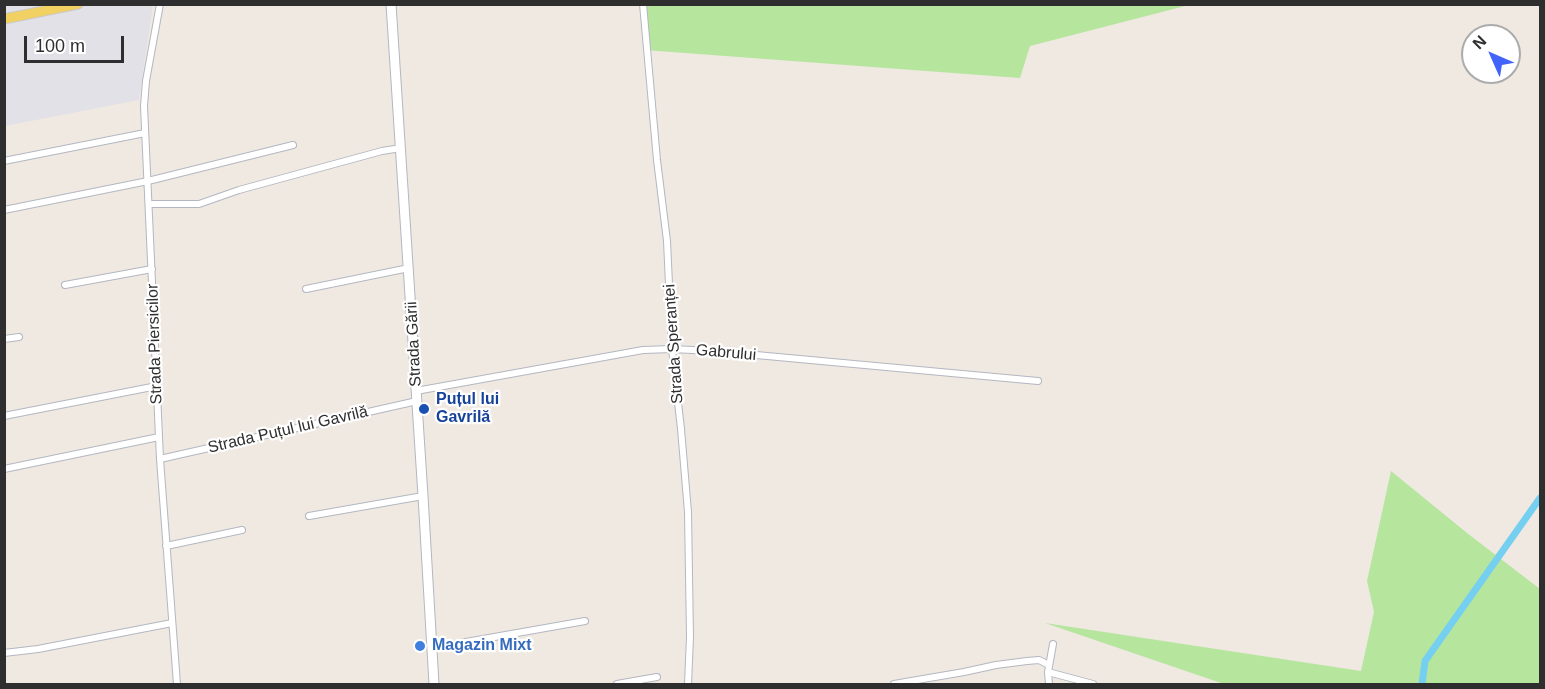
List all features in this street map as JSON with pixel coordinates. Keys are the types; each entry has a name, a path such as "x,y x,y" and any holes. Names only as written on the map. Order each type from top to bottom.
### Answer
{"main road":[{"path":"4,19 78,4"},
{"name":"Strada Gării","path":"391,4 434,684"}],"street":[{"name":"Strada Piersicilor","path":"160,4 144,93 160,459 177,684"},
{"name":"Strada Speranței","path":"644,4 657,160 667,241 672,349 688,512 690,637 688,684"},
{"path":"4,161 145,133"},
{"path":"4,210 148,181 293,145"},
{"path":"149,204 199,204 239,190 401,148"},
{"path":"306,289 409,268"},
{"path":"64,285 152,269"},
{"path":"4,339 19,337"},
{"name":"Gabrului","path":"417,391 643,350 672,349 1038,381"},
{"path":"4,416 157,386"},
{"name":"Strada Puțul lui Gavrilă","path":"160,459 417,401"},
{"path":"4,469 159,437"},
{"path":"309,516 423,496"},
{"path":"166,546 242,530"},
{"path":"432,648 585,621"},
{"path":"4,653 38,650 172,623"},
{"path":"1049,684 1053,644"},
{"path":"894,684 996,665 1039,660 1049,668 1093,684"},
{"path":"617,684 657,677"}],"shaded area":[{"path":"5,5 153,5 139,100 5,126"}],"green space":[{"path":"640,5 1189,5 1030,46 1020,78 645,50"},
{"path":"1391,471 1540,589 1540,684 1224,684 1045,623 1361,671 1374,612 1367,581"}],"waterway":[{"path":"1422,684 1425,661 1540,498"}],"place":[{"name":"Puțul lui Gavrilă","path":"424,409"},
{"name":"Magazin Mixt","path":"420,646"}]}
